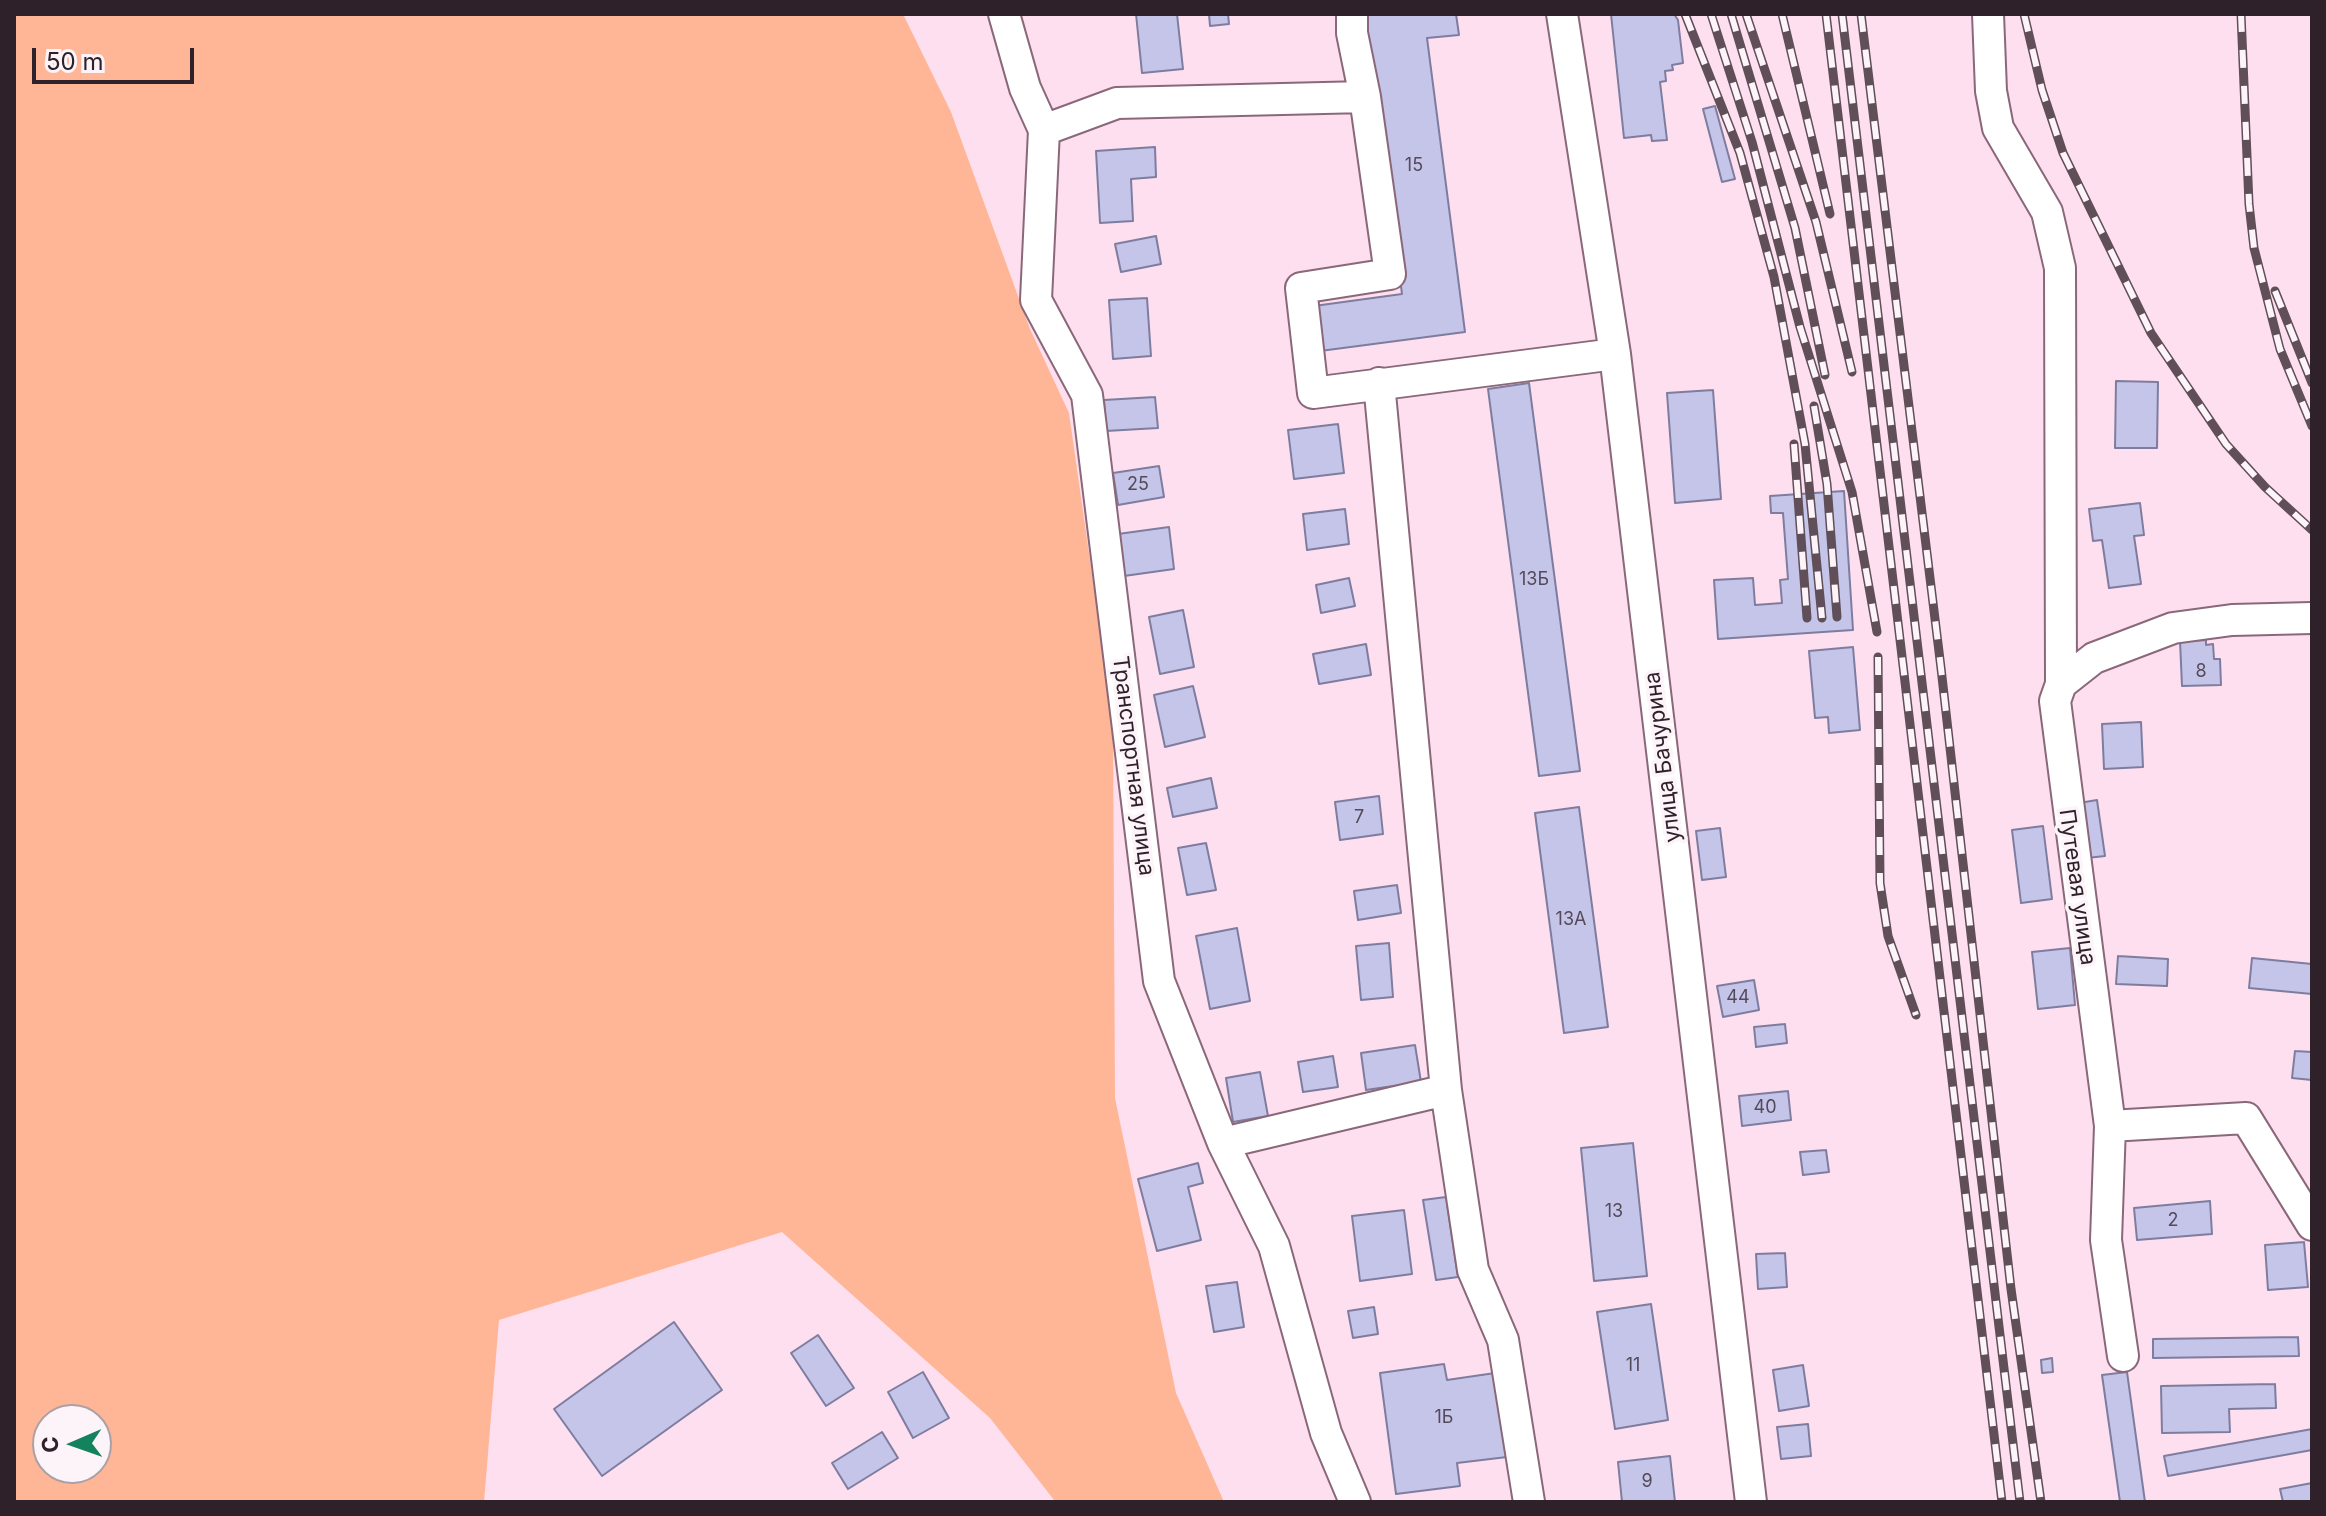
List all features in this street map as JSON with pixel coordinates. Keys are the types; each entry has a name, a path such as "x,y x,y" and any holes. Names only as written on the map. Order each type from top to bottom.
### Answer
{"street":[{"name":"Транспортная улица","path":"1004,14 1025,88 1044,130 1036,300 1087,395 1159,981 1223,1143 1274,1246 1326,1433 1355,1502"},
{"path":"1352,14 1352,33 1365,97 1390,274 1301,288 1313,393 1615,354"},
{"name":"улица Бачурина","path":"1562,14 1615,354 1751,1502"},
{"name":"Путевая улица","path":"1988,14 1991,91 1998,128 2047,212 2060,268 2061,684 2055,718 2110,1126 2106,1240 2123,1356"},
{"path":"1044,130 1117,103 1365,97"},
{"path":"1379,383 1446,1090 1473,1270 1503,1340 1529,1502"},
{"path":"2061,684 2094,658 2173,628 2232,620 2312,618"},
{"path":"2061,638 2073,650 2094,658"},
{"path":"1223,1143 1446,1090"},
{"path":"2110,1126 2246,1118 2312,1225"}],"shaded area":[{"path":"14,14 903,14 951,112 1030,329 1069,413 1113,722 1115,1098 1176,1393 1224,1502 1054,1500 990,1418 782,1232 499,1320 484,1502 14,1502"}],"building":[{"path":"1136,14 1177,14 1183,69 1142,73"},
{"path":"1209,14 1228,14 1229,24 1210,26"},
{"path":"1362,14 1456,14 1459,35 1427,38 1465,332 1320,351 1314,306 1402,294 1369,38 1365,38"},
{"path":"1611,14 1674,14 1678,20 1683,63 1672,65 1673,70 1665,71 1666,81 1660,82 1667,140 1652,141 1651,135 1624,138"},
{"path":"1715,106 1735,179 1722,182 1703,109"},
{"path":"1155,147 1156,177 1131,179 1133,221 1100,223 1096,151"},
{"path":"1156,236 1161,264 1121,272 1115,244"},
{"path":"1147,298 1151,356 1113,359 1109,300"},
{"path":"2116,381 2158,382 2157,448 2115,448"},
{"path":"1529,383 1580,771 1539,776 1488,389"},
{"path":"1713,390 1721,499 1675,503 1667,393"},
{"path":"1155,397 1158,428 1106,431 1104,400"},
{"path":"1338,424 1344,473 1294,479 1288,430"},
{"path":"1159,466 1164,497 1118,505 1113,473"},
{"path":"1844,491 1853,630 1718,639 1714,580 1753,578 1755,605 1782,603 1780,580 1788,579 1783,513 1771,513 1770,496"},
{"path":"2140,503 2144,535 2134,536 2141,584 2109,588 2102,540 2093,541 2089,509"},
{"path":"1345,509 1349,544 1307,550 1303,514"},
{"path":"1169,527 1174,569 1124,576 1118,534"},
{"path":"1349,578 1355,606 1321,613 1316,585"},
{"path":"1183,610 1194,667 1160,674 1149,617"},
{"path":"2206,640 2206,645 2213,644 2214,659 2220,659 2221,685 2182,686 2180,641"},
{"path":"1366,644 1371,675 1319,684 1313,654"},
{"path":"1853,647 1860,730 1829,733 1828,717 1815,718 1809,651"},
{"path":"1193,686 1205,737 1165,747 1154,695"},
{"path":"2141,722 2143,767 2104,769 2102,724"},
{"path":"1211,778 1217,808 1173,817 1167,788"},
{"path":"1379,796 1383,834 1340,840 1335,802"},
{"path":"2097,800 2105,856 2087,858 2079,803"},
{"path":"1579,807 1608,1027 1564,1033 1535,813"},
{"path":"2043,826 2052,899 2021,903 2012,830"},
{"path":"1720,828 1726,877 1702,880 1696,831"},
{"path":"1206,843 1216,890 1187,895 1178,848"},
{"path":"1397,885 1401,913 1358,920 1354,891"},
{"path":"1237,928 1250,1001 1210,1009 1196,936"},
{"path":"1389,943 1393,997 1361,1000 1356,946"},
{"path":"2070,948 2075,1005 2038,1009 2032,952"},
{"path":"2118,956 2168,959 2167,986 2116,984"},
{"path":"2252,958 2312,964 2312,994 2249,988"},
{"path":"1754,980 1759,1010 1723,1017 1717,986"},
{"path":"1785,1024 1787,1043 1756,1047 1754,1027"},
{"path":"1415,1045 1421,1082 1366,1090 1361,1053"},
{"path":"2295,1051 2312,1052 2312,1080 2292,1078"},
{"path":"1333,1056 1338,1087 1303,1092 1298,1062"},
{"path":"1260,1072 1268,1116 1233,1122 1226,1078"},
{"path":"1788,1091 1791,1120 1742,1126 1739,1096"},
{"path":"1633,1143 1647,1276 1594,1281 1581,1148"},
{"path":"1826,1150 1829,1172 1803,1175 1800,1152"},
{"path":"1198,1163 1203,1183 1188,1187 1201,1240 1157,1251 1138,1179"},
{"path":"1446,1197 1458,1277 1436,1280 1423,1200"},
{"path":"2210,1201 2212,1234 2137,1240 2134,1208"},
{"path":"1404,1210 1412,1274 1360,1281 1352,1216"},
{"path":"2304,1242 2308,1287 2268,1290 2265,1245"},
{"path":"1785,1253 1787,1287 1758,1289 1756,1254"},
{"path":"1237,1282 1244,1327 1214,1332 1206,1286"},
{"path":"1651,1304 1668,1420 1615,1429 1597,1312"},
{"path":"1374,1307 1378,1334 1353,1338 1348,1311"},
{"path":"674,1322 722,1390 602,1476 554,1409"},
{"path":"818,1335 854,1388 826,1406 791,1353"},
{"path":"2298,1337 2299,1356 2153,1358 2153,1339"},
{"path":"2052,1358 2053,1372 2042,1373 2041,1360"},
{"path":"1444,1364 1447,1380 1495,1373 1507,1457 1457,1463 1460,1486 1396,1494 1380,1373"},
{"path":"1803,1365 1809,1406 1779,1411 1773,1370"},
{"path":"923,1372 949,1418 913,1438 888,1392"},
{"path":"2127,1372 2145,1502 2120,1502 2102,1375"},
{"path":"2275,1384 2276,1408 2229,1409 2230,1432 2162,1433 2161,1386"},
{"path":"1808,1424 1811,1456 1781,1459 1777,1427"},
{"path":"2312,1429 2312,1450 2168,1476 2164,1456"},
{"path":"882,1432 898,1458 848,1489 832,1463"},
{"path":"1670,1456 1675,1502 1622,1502 1618,1462"},
{"path":"2312,1483 2312,1502 2283,1502 2280,1489"}],"railway":[{"path":"1685,14 1740,153 1774,277 1805,444 1822,618"},
{"path":"1711,14 1752,142 1800,327 1852,492 1877,632"},
{"path":"1731,14 1795,228 1825,375"},
{"path":"1746,14 1816,222 1852,372"},
{"path":"1782,14 1830,214"},
{"path":"1826,14 2002,1502"},
{"path":"1842,14 2020,1502"},
{"path":"1861,14 1941,668 2011,1289 2041,1502"},
{"path":"2024,14 2042,90 2063,153 2151,333 2226,444 2265,487 2312,530"},
{"path":"2241,14 2249,204 2254,248 2280,349 2312,426"},
{"path":"2275,291 2312,383"},
{"path":"1814,406 1827,484 1837,617"},
{"path":"1794,444 1807,618"},
{"path":"1878,657 1880,883 1888,936 1916,1015"}]}
